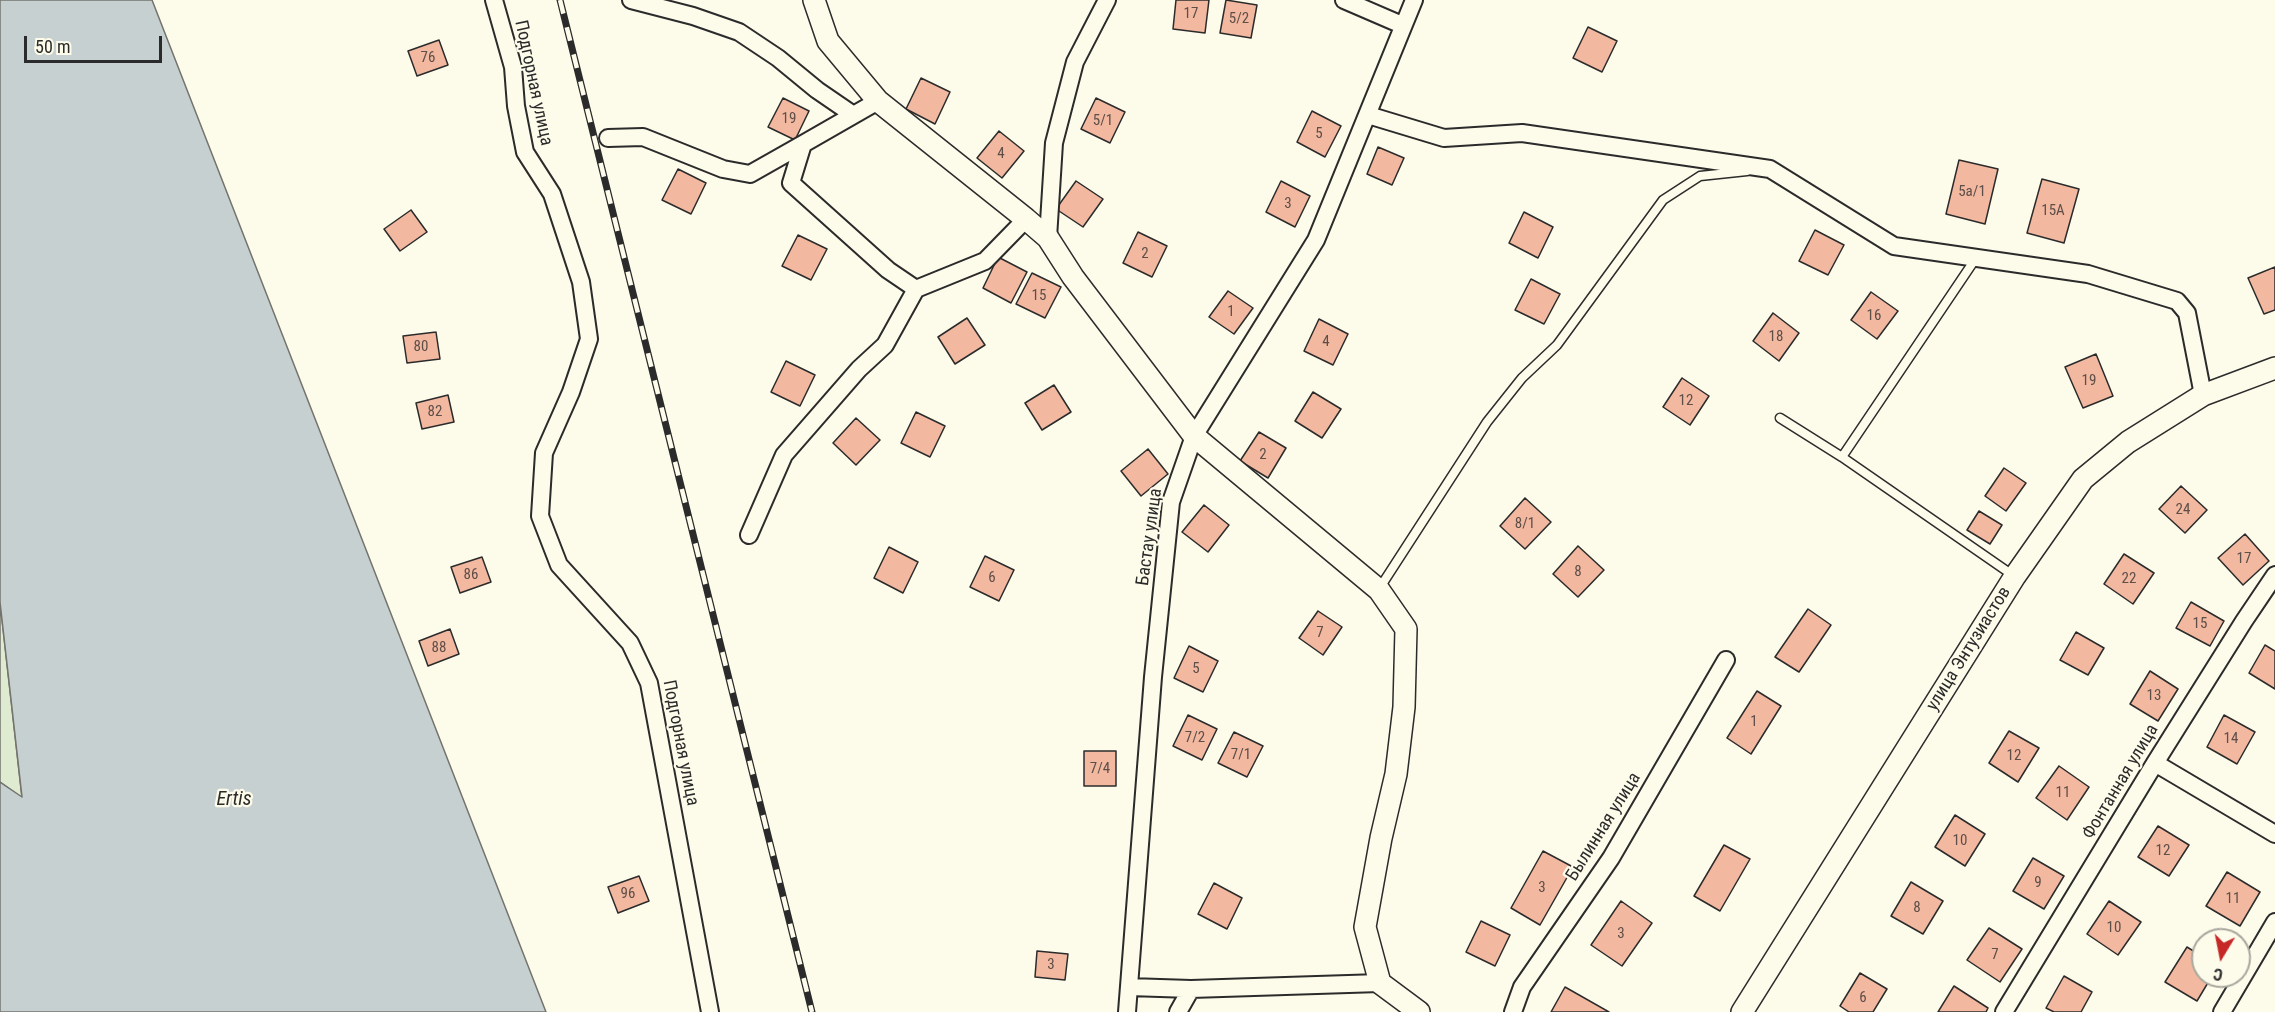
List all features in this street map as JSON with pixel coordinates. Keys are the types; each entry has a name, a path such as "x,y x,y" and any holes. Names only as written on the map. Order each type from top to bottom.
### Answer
{"street":[{"name":"Подгорная улица","path":"494,0 513,67 516,106 525,152 552,194 581,282 590,339 571,392 544,453 540,516 559,565 630,643 649,683 710,1012"},
{"path":"632,0 693,16 740,32 852,114"},
{"path":"814,0 828,41 878,101 1048,238 1073,277 1194,436 1379,590 1406,629 1404,707 1396,774 1381,838 1365,927 1380,983 1419,1012"},
{"path":"1048,238 1054,143 1076,62 1107,0"},
{"path":"1344,0 1402,26"},
{"name":"Бастау улица","path":"1127,1012 1153,677 1171,502 1194,436 1316,240 1414,0"},
{"path":"608,138 643,137 723,169 750,174 878,101"},
{"path":"1368,115 1444,138 1522,133 1770,169 1894,246 1912,250 1977,256 2088,274 2177,301 2187,313 2203,395"},
{"path":"803,144 790,183 888,270 916,289"},
{"path":"749,535 784,455 859,369 885,345 916,289 985,261 1026,219"},
{"name":"улица Энтузиастов","path":"1742,1012 2015,576 2084,479 2128,442 2203,395 2275,368"},
{"name":"Фонтанная улица","path":"2004,1012 2244,621 2275,575"},
{"name":"Былинная улица","path":"1512,1012 1522,987 1611,858 1726,660"},
{"path":"2156,763 2275,834"},
{"path":"2222,1012 2275,922"},
{"path":"1129,987 1191,989 1380,983"},
{"path":"1178,1012 1191,989"}],"lane":[{"path":"1379,590 1487,422 1522,378 1557,345 1663,200 1700,176 1770,169"},
{"path":"1842,457 1977,256"},
{"path":"1780,418 1842,457 2015,576"}],"green space":[{"path":"0,602 22,798 0,782"}],"water":[{"name":"Ertis","path":"0,0 152,0 546,1012 0,1012 0,782 22,797 0,602"}],"building":[{"path":"1176,0 1209,0 1205,33 1173,29"},
{"path":"1226,0 1257,5 1251,38 1220,33"},
{"path":"1588,27 1617,41 1602,72 1573,58"},
{"path":"439,40 448,65 417,76 408,51"},
{"path":"921,78 950,92 935,124 906,109"},
{"path":"783,98 809,111 795,140 768,127"},
{"path":"1096,98 1125,112 1110,143 1081,129"},
{"path":"1312,111 1341,126 1325,157 1297,142"},
{"path":"999,131 1024,151 1002,178 977,158"},
{"path":"1378,147 1404,158 1392,185 1367,174"},
{"path":"1959,160 1998,169 1985,224 1946,214"},
{"path":"678,169 706,183 691,214 662,200"},
{"path":"2042,179 2079,189 2064,243 2027,233"},
{"path":"1076,181 1103,199 1083,227 1056,209"},
{"path":"1281,181 1310,196 1295,227 1266,212"},
{"path":"411,210 427,232 400,251 384,229"},
{"path":"1524,212 1553,227 1538,258 1509,243"},
{"path":"1815,230 1844,245 1828,275 1799,261"},
{"path":"1138,232 1167,246 1152,277 1123,263"},
{"path":"798,235 827,249 811,280 782,266"},
{"path":"998,257 1027,272 1011,303 983,288"},
{"path":"2275,267 2275,310 2264,314 2248,278"},
{"path":"1032,273 1061,287 1045,318 1016,304"},
{"path":"1531,279 1560,294 1544,324 1515,310"},
{"path":"1228,291 1253,308 1234,334 1209,317"},
{"path":"1871,292 1898,311 1877,339 1851,320"},
{"path":"1773,313 1799,333 1779,361 1753,341"},
{"path":"967,318 985,345 955,364 938,337"},
{"path":"1319,319 1348,334 1333,365 1304,351"},
{"path":"436,332 440,359 407,363 403,336"},
{"path":"2096,354 2113,396 2083,408 2065,367"},
{"path":"786,361 815,375 800,406 771,392"},
{"path":"1682,378 1709,396 1690,425 1663,407"},
{"path":"1054,385 1071,412 1042,430 1025,403"},
{"path":"1313,392 1341,409 1322,438 1295,421"},
{"path":"448,395 454,422 422,429 416,403"},
{"path":"916,412 945,426 930,457 901,443"},
{"path":"856,418 880,440 856,465 833,443"},
{"path":"1259,432 1286,448 1268,478 1240,461"},
{"path":"1148,449 1168,474 1141,496 1121,471"},
{"path":"2004,468 2026,483 2006,511 1985,496"},
{"path":"2181,486 2207,510 2185,533 2159,509"},
{"path":"1525,498 1551,522 1525,549 1500,526"},
{"path":"1204,505 1229,525 1208,552 1182,532"},
{"path":"1979,511 2002,525 1990,544 1967,530"},
{"path":"2245,534 2269,561 2243,585 2218,558"},
{"path":"1578,546 1604,570 1578,597 1553,574"},
{"path":"889,547 918,562 903,593 874,578"},
{"path":"2124,554 2154,573 2133,604 2104,584"},
{"path":"985,556 1014,570 999,601 970,587"},
{"path":"482,557 491,582 460,593 451,567"},
{"path":"2191,602 2224,621 2210,646 2176,628"},
{"path":"1808,609 1831,625 1799,672 1775,657"},
{"path":"1318,611 1342,627 1323,655 1299,638"},
{"path":"450,629 459,654 428,666 419,641"},
{"path":"2076,632 2104,648 2088,675 2060,660"},
{"path":"2265,645 2275,651 2275,689 2249,673"},
{"path":"1189,646 1218,661 1203,692 1174,678"},
{"path":"2150,671 2178,689 2158,721 2130,704"},
{"path":"1757,691 1781,706 1751,754 1727,738"},
{"path":"1188,715 1217,729 1202,760 1173,746"},
{"path":"2224,715 2255,732 2237,764 2207,747"},
{"path":"2009,731 2039,748 2018,782 1989,763"},
{"path":"1234,732 1263,746 1247,777 1218,763"},
{"path":"1084,751 1116,751 1116,786 1084,786"},
{"path":"2059,766 2089,787 2067,820 2036,798"},
{"path":"1955,815 1985,834 1965,866 1935,847"},
{"path":"2158,826 2189,845 2169,876 2138,857"},
{"path":"1724,845 1750,859 1720,911 1694,896"},
{"path":"1543,851 1573,867 1540,925 1511,908"},
{"path":"2033,858 2064,876 2044,909 2013,891"},
{"path":"2227,872 2260,892 2240,926 2206,906"},
{"path":"639,876 649,901 618,913 608,887"},
{"path":"1911,882 1943,901 1923,934 1891,916"},
{"path":"1214,883 1242,898 1227,929 1198,914"},
{"path":"1621,901 1652,923 1622,966 1591,945"},
{"path":"2109,901 2141,922 2118,955 2087,934"},
{"path":"1481,921 1510,935 1495,966 1466,952"},
{"path":"1989,928 2022,949 2000,982 1967,960"},
{"path":"2187,947 2191,950 2191,988 2205,988 2197,1001 2165,982"},
{"path":"1037,951 1068,954 1065,980 1035,977"},
{"path":"1860,973 1887,989 1873,1012 1849,1012 1840,1006"},
{"path":"2064,976 2092,992 2081,1012 2054,1012 2046,1008"},
{"path":"1954,986 1988,1008 1986,1012 1938,1012"},
{"path":"1565,987 1609,1012 1551,1012"}],"railway":[{"path":"560,0 812,1012"}]}
